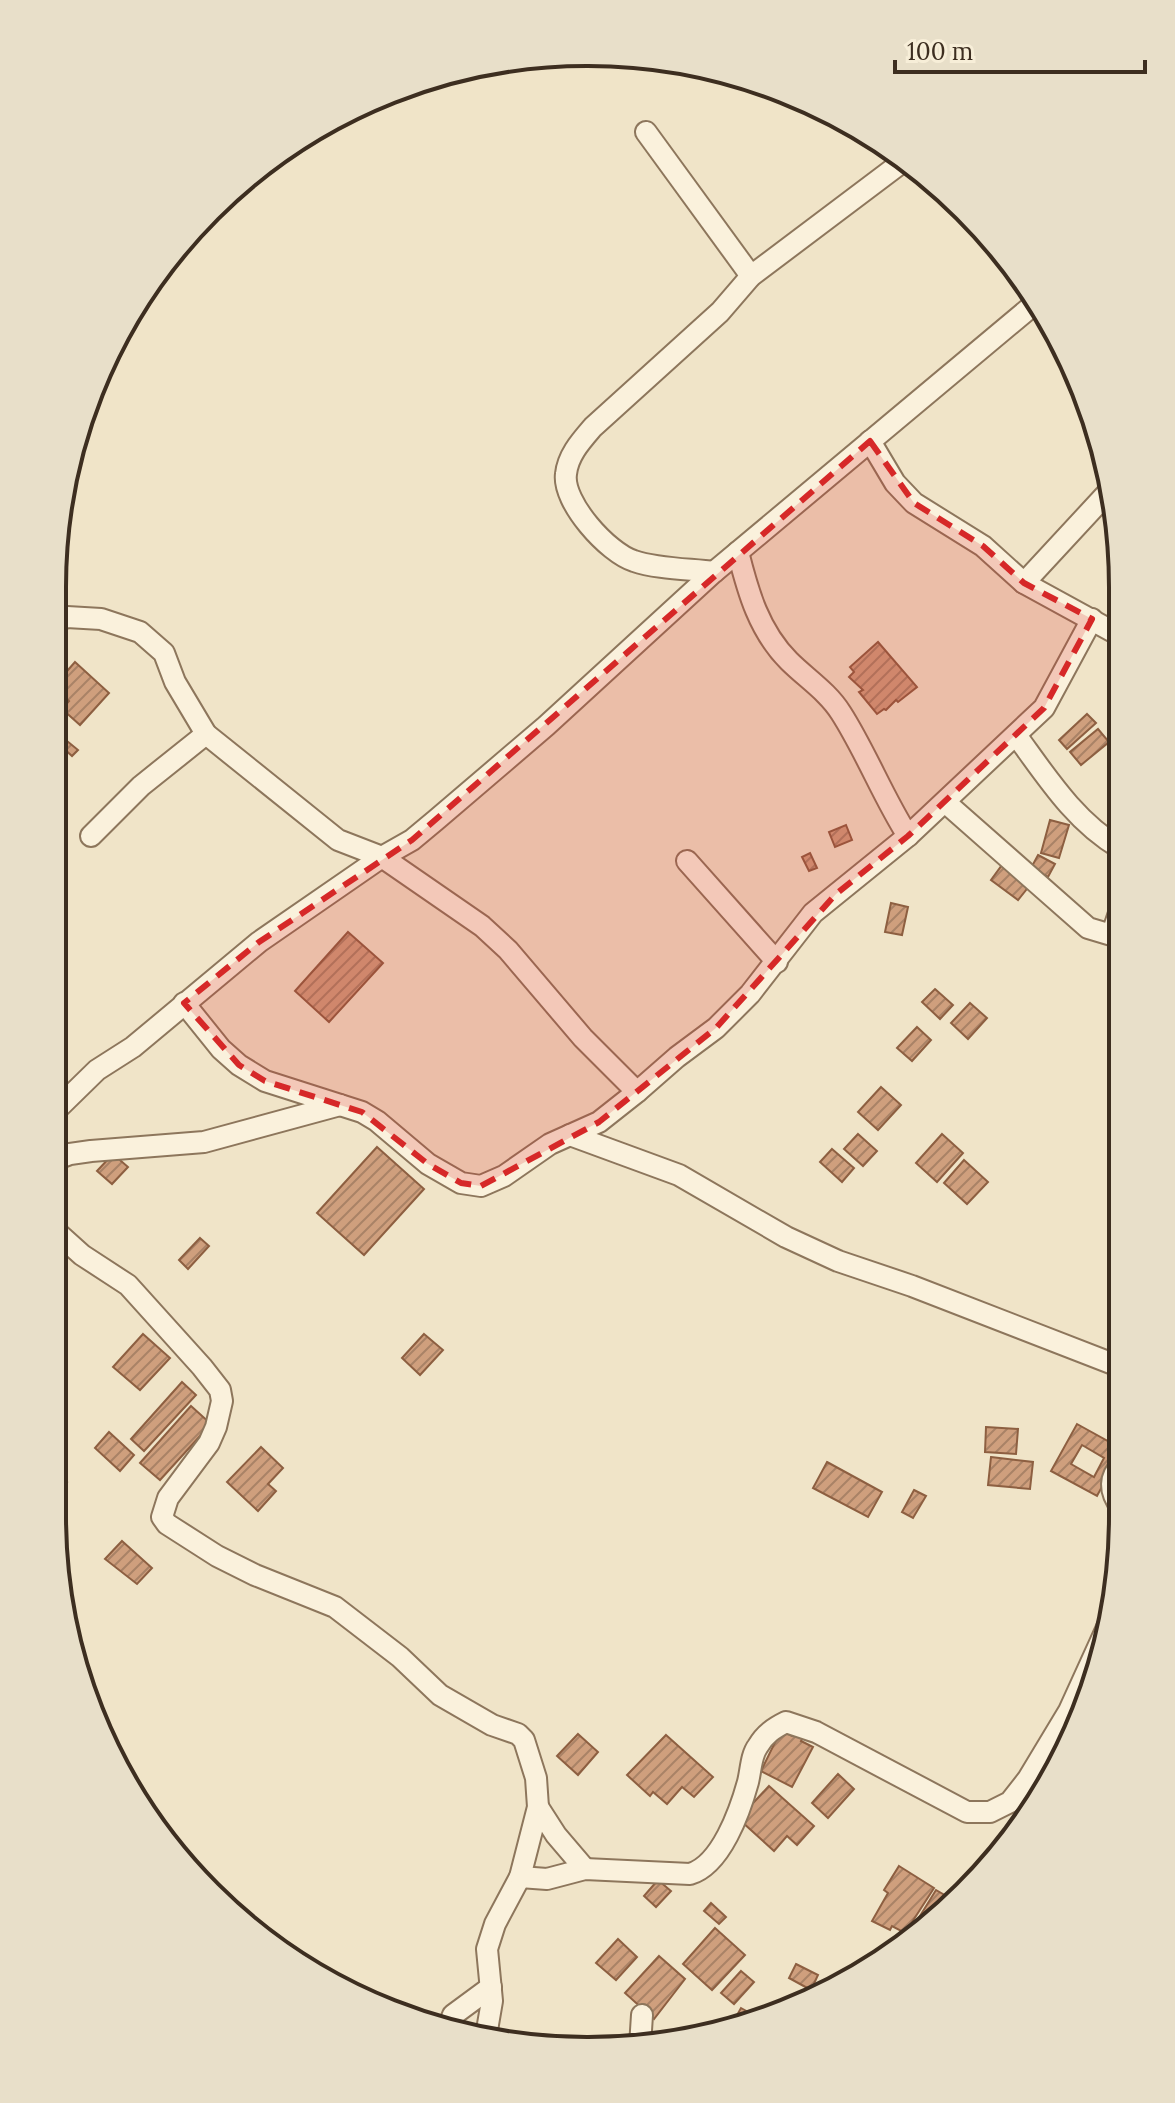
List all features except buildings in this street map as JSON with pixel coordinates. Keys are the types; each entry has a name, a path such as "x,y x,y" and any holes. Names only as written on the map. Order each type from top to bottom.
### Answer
{"street":[{"path":"646,132 751,276"},
{"path":"714,572 634,561 610,548 595,535 566,487 566,472 575,448 593,427 720,312 751,276 895,167"},
{"path":"66,1100 97,1070 133,1047 259,942 382,857 412,840 546,726 714,572 1028,309"},
{"path":"870,441 895,483 914,503 983,546 1024,583 1109,629"},
{"path":"1024,583 1101,499"},
{"path":"738,552 752,604 769,634 787,659 840,711 908,836"},
{"path":"66,617 101,619 140,632 164,653 175,682 206,734 338,840 382,857 482,926 508,950 583,1038 637,1092"},
{"path":"184,1003 221,1049 239,1065 265,1081 362,1112 428,1164 461,1183 481,1186 504,1176 550,1144 599,1122 716,1028 777,962 813,913 908,836 1044,708 1092,619"},
{"path":"91,836 141,786 206,734"},
{"path":"1016,735 1070,805 1109,842"},
{"path":"945,802 1088,928 1109,934"},
{"path":"687,861 777,962"},
{"path":"66,1156 204,1142 340,1105"},
{"path":"570,1135 679,1175 786,1237 838,1261 912,1286 1109,1362"},
{"path":"66,1241 128,1285 220,1390 222,1401 216,1427 209,1443 168,1498 162,1517 167,1524 217,1556 255,1575 335,1607 420,1674 440,1695 492,1725 518,1734 524,1740 536,1778 538,1807 520,1877 495,1924 487,1949 492,2001 487,2027"},
{"path":"520,1877 547,1879 585,1869 679,1874 699,1872 715,1856 735,1821 755,1748 771,1730 786,1722 816,1732 967,1812 990,1812 1010,1802 1028,1779 1077,1692"},
{"path":"538,1807 556,1835 585,1869"},
{"path":"452,2019 491,1987"},
{"path":"641,2034 642,2015"}],"highlighted area":[{"path":"870,441 914,503 983,546 1024,583 1092,619 1044,708 908,836 836,894 716,1028 599,1122 481,1186 461,1183 428,1164 362,1112 265,1081 239,1065 184,1003 259,942 412,840"}]}
